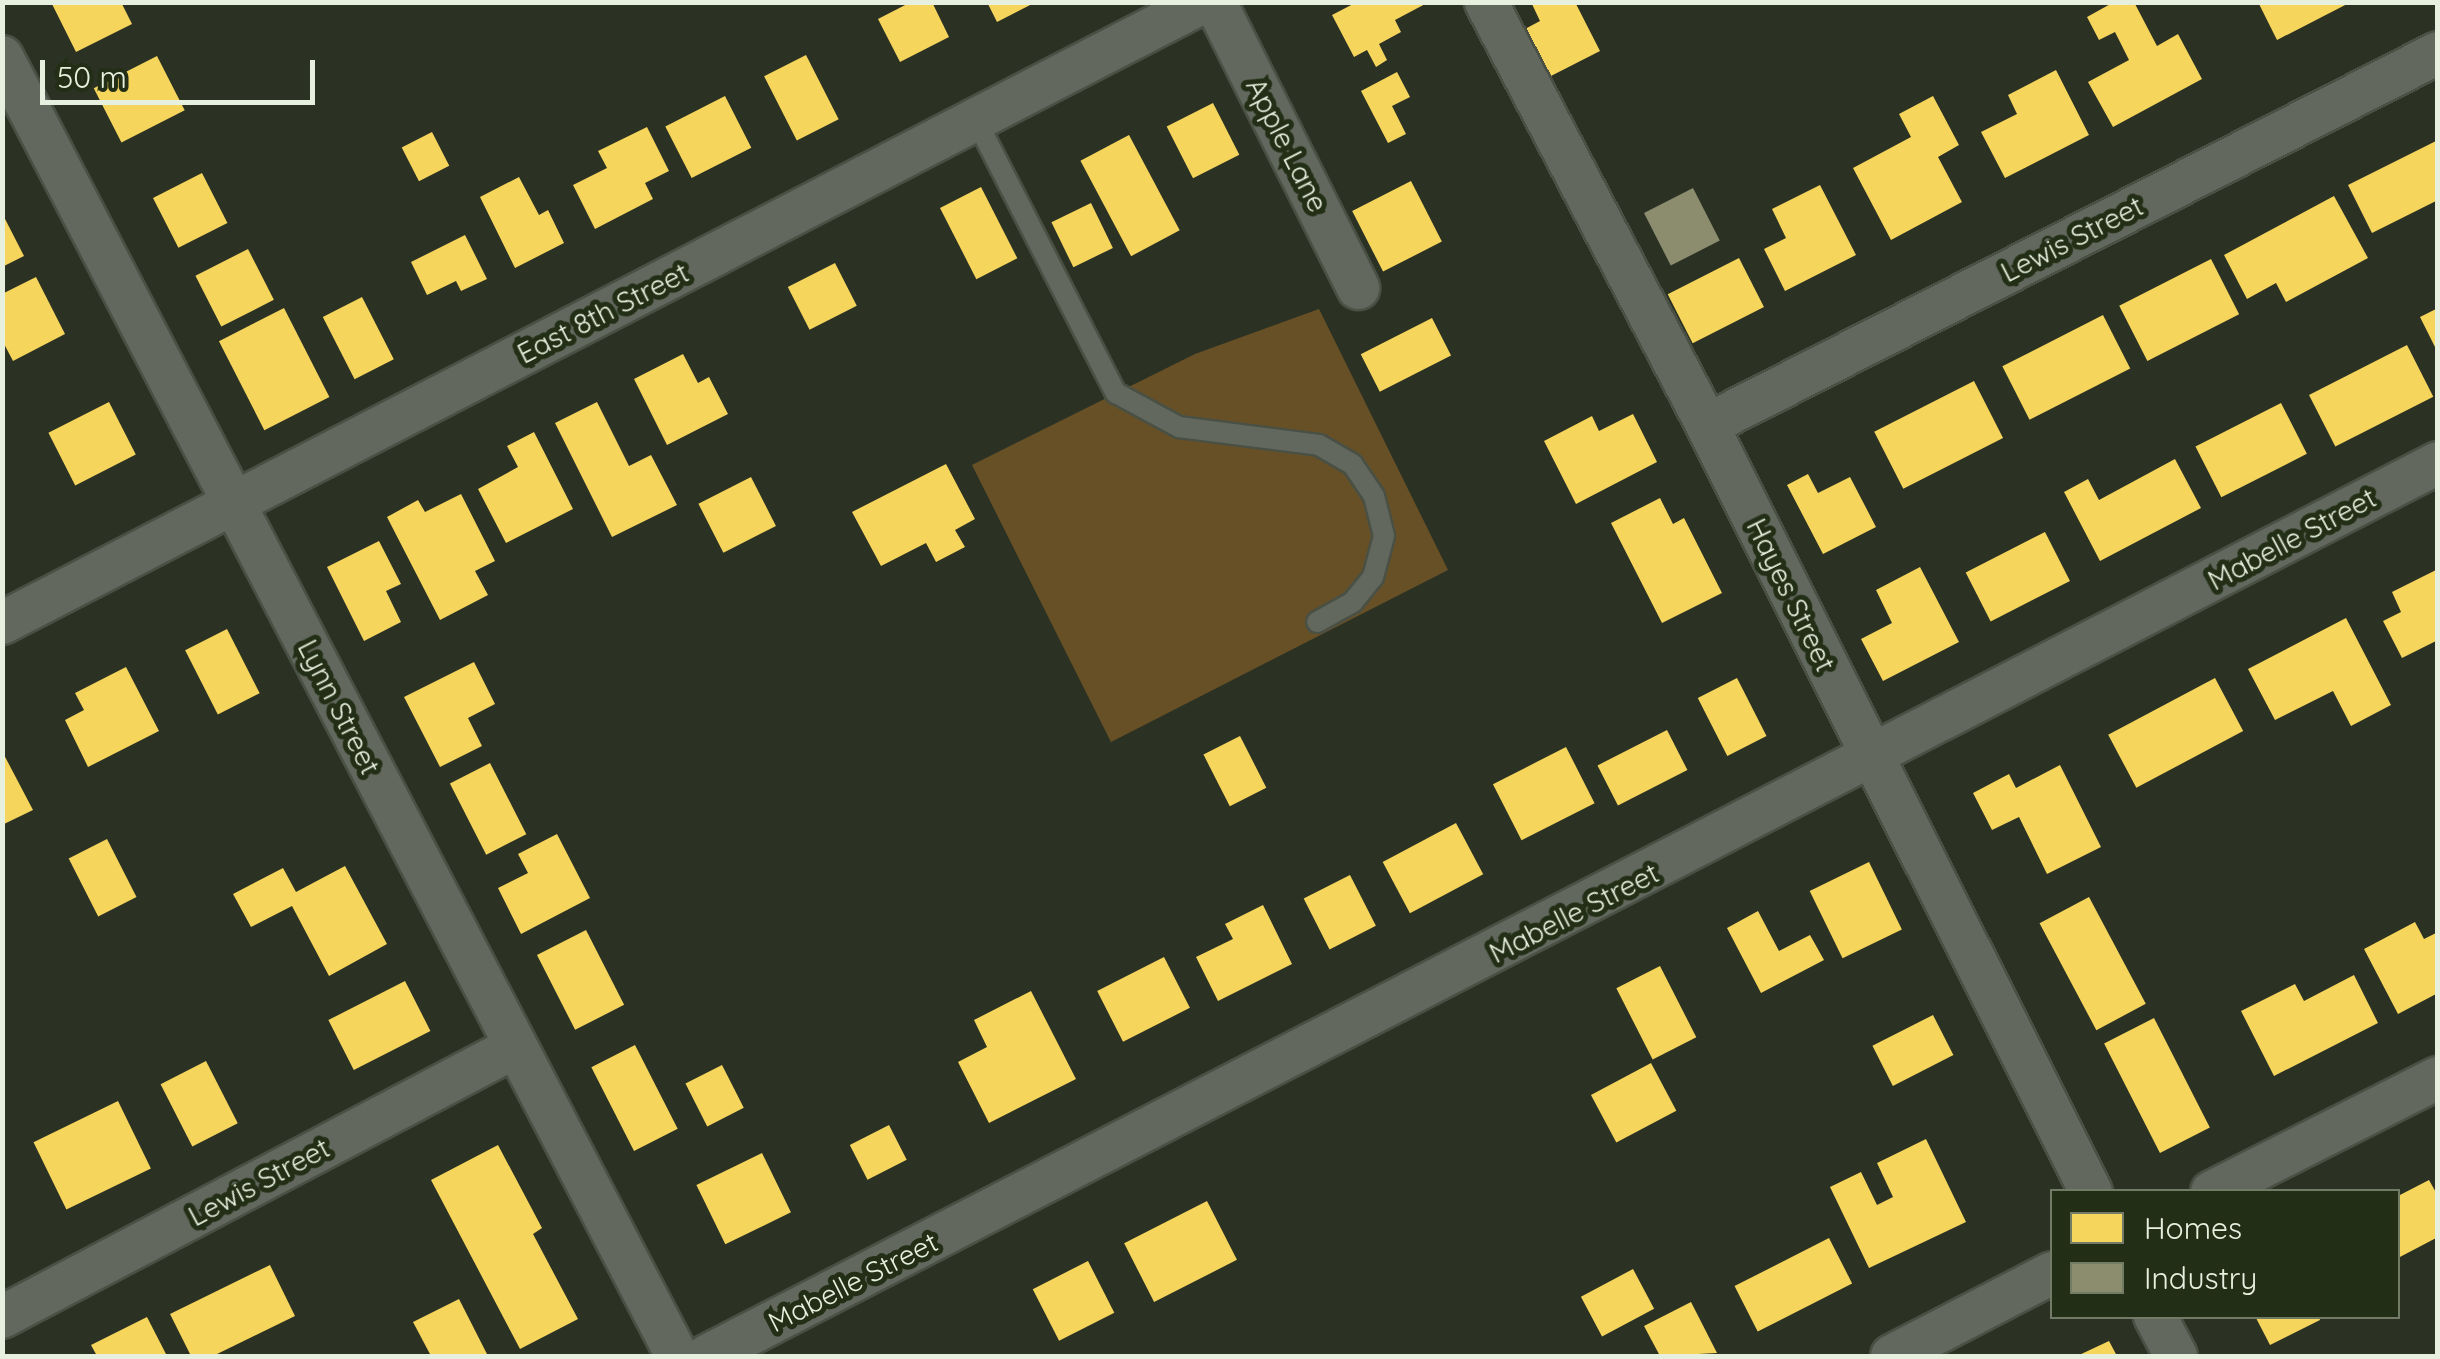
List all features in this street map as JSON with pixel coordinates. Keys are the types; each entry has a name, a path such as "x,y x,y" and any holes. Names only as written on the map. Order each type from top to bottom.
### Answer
{"street":[{"name":"East 8th Street","path":"2,623 1202,2"},
{"name":"Apple Lane","path":"1215,2 1358,288"},
{"name":"Hayes Street","path":"1486,2 1708,425 2089,1189"},
{"name":"Lewis Street","path":"1708,425 2438,53"},
{"name":"Lynn Street","path":"2,57 677,1356"},
{"name":"Mabelle Street","path":"707,1356 1872,760 2438,463"},
{"name":"Lewis Street","path":"2,1317 515,1047"},
{"path":"2218,1189 2438,1078"},
{"path":"1892,1356 2050,1274"},
{"path":"2157,1319 2176,1356"}],"lane":[{"path":"976,120 1116,393 1179,428 1318,445 1353,464 1374,496 1384,536 1373,578 1353,602 1317,622"}],"shaded area":[{"path":"1319,309 1448,570 1111,742 972,465 1195,354"}],"building: Homes":[{"path":"51,2 121,2 132,24 76,52"},
{"path":"911,2 932,2 949,37 900,62 878,19"},
{"path":"987,2 1036,2 997,22"},
{"path":"1357,2 1429,2 1395,20 1401,32 1379,44 1387,60 1376,67 1367,50 1354,57 1332,15"},
{"path":"1531,2 1575,2 1600,51 1547,78 1523,30 1540,21"},
{"path":"2114,2 2134,2 2157,46 2178,34 2202,79 2113,127 2088,82 2129,60 2115,32 2099,40 2087,17"},
{"path":"2258,2 2351,2 2277,40"},
{"path":"806,55 839,119 797,140 764,76"},
{"path":"157,56 185,110 121,143 94,88"},
{"path":"2056,70 2089,135 2005,178 1981,132 2017,114 2008,95"},
{"path":"1397,72 1410,97 1392,106 1406,134 1388,143 1361,91"},
{"path":"725,96 751,148 692,178 665,126"},
{"path":"1933,96 1959,145 1938,157 1962,202 1891,240 1853,168 1911,137 1899,114"},
{"path":"1213,103 1239,155 1193,178 1167,127"},
{"path":"647,127 669,171 645,183 653,199 595,229 573,185 607,168 598,151"},
{"path":"432,132 449,166 419,181 402,147"},
{"path":"1129,135 1180,230 1131,256 1080,161"},
{"path":"2438,140 2438,200 2372,233 2348,185"},
{"path":"202,173 227,223 178,248 153,198"},
{"path":"519,177 539,215 548,210 564,243 515,268 480,197"},
{"path":"1411,181 1442,242 1383,272 1352,211"},
{"path":"1820,185 1856,255 1785,291 1764,249 1786,238 1772,209"},
{"path":"981,187 1017,258 976,279 940,208"},
{"path":"2334,196 2368,258 2286,302 2276,283 2247,299 2224,255"},
{"path":"1091,203 1113,248 1073,267 1051,222"},
{"path":"2,213 24,256 2,267"},
{"path":"465,235 487,279 461,291 456,281 427,295 411,262"},
{"path":"248,249 274,300 221,327 195,276"},
{"path":"1739,258 1764,307 1693,343 1668,294"},
{"path":"2211,259 2239,314 2147,361 2119,306"},
{"path":"835,263 857,306 810,330 788,287"},
{"path":"36,277 65,334 13,361 2,340 2,294"},
{"path":"362,297 394,359 355,379 323,317"},
{"path":"284,308 329,397 264,430 219,341"},
{"path":"2438,308 2438,353 2420,317"},
{"path":"2103,315 2130,368 2030,420 2002,366"},
{"path":"1432,318 1451,355 1380,392 1361,354"},
{"path":"2407,345 2433,397 2335,447 2309,395"},
{"path":"683,354 698,383 709,377 728,414 667,445 634,379"},
{"path":"1974,381 2003,438 1903,489 1874,432"},
{"path":"109,402 136,455 75,485 48,433"},
{"path":"597,402 629,466 651,455 677,505 612,537 555,423"},
{"path":"2281,403 2307,454 2221,497 2195,447"},
{"path":"1633,414 1657,462 1576,504 1544,441 1592,416 1599,431"},
{"path":"534,432 573,509 506,543 478,489 518,467 507,446"},
{"path":"2175,459 2201,508 2100,561 2064,492 2088,479 2099,500"},
{"path":"946,464 975,519 955,530 965,547 936,562 926,543 881,566 852,512"},
{"path":"1808,474 1818,493 1850,477 1876,527 1823,554 1787,485"},
{"path":"751,477 776,526 723,553 698,504"},
{"path":"461,494 495,561 475,571 488,595 440,620 387,517 418,500 425,512"},
{"path":"1660,498 1673,524 1684,518 1722,593 1662,623 1611,523"},
{"path":"2045,532 2070,581 1991,621 1966,572"},
{"path":"379,541 401,584 386,591 401,622 364,641 327,567"},
{"path":"1920,567 1959,642 1883,681 1861,639 1892,623 1876,590"},
{"path":"2438,569 2438,640 2402,658 2383,621 2401,612 2392,592"},
{"path":"2346,618 2391,705 2351,726 2333,691 2275,720 2248,669"},
{"path":"227,629 260,693 218,714 185,650"},
{"path":"474,662 495,704 468,718 482,746 440,767 404,697"},
{"path":"126,667 159,731 88,767 65,720 84,710 75,693"},
{"path":"1737,678 1767,736 1727,756 1698,698"},
{"path":"2215,678 2243,731 2136,788 2108,735"},
{"path":"1667,730 1687,770 1618,806 1598,765"},
{"path":"1240,736 1266,788 1230,806 1203,755"},
{"path":"1566,747 1595,803 1522,840 1493,784"},
{"path":"2,751 33,810 2,825"},
{"path":"490,763 526,834 486,855 450,783"},
{"path":"2060,765 2101,847 2047,874 2019,817 1992,830 1973,793 2009,774 2016,788"},
{"path":"1456,823 1483,874 1410,913 1383,862"},
{"path":"557,834 590,898 521,934 498,888 528,873 518,854"},
{"path":"107,839 137,897 98,916 69,859"},
{"path":"1869,862 1902,929 1843,958 1810,891"},
{"path":"345,866 387,944 329,976 292,906 251,927 233,894 283,868 296,892"},
{"path":"1350,875 1376,926 1330,949 1304,899"},
{"path":"2089,897 2146,1004 2096,1030 2040,923"},
{"path":"1263,905 1292,964 1218,1001 1196,957 1233,939 1225,924"},
{"path":"1758,911 1779,951 1810,935 1824,960 1761,993 1727,928"},
{"path":"2415,922 2424,939 2438,932 2438,993 2398,1014 2364,949"},
{"path":"586,930 624,1005 575,1030 537,955"},
{"path":"1164,957 1190,1008 1123,1042 1097,991"},
{"path":"1660,966 1696,1037 1653,1060 1616,988"},
{"path":"2354,975 2378,1023 2274,1076 2241,1011 2295,984 2304,1001"},
{"path":"405,981 430,1031 354,1070 328,1020"},
{"path":"1031,991 1076,1079 989,1123 958,1062 987,1047 974,1020"},
{"path":"1933,1015 1953,1055 1893,1086 1872,1046"},
{"path":"2154,1018 2210,1128 2160,1153 2104,1043"},
{"path":"635,1045 678,1129 634,1151 591,1067"},
{"path":"206,1061 238,1123 192,1147 161,1084"},
{"path":"1651,1063 1676,1111 1616,1143 1591,1095"},
{"path":"722,1065 744,1108 707,1126 685,1084"},
{"path":"118,1101 151,1168 66,1210 34,1142"},
{"path":"889,1125 907,1160 868,1180 850,1145"},
{"path":"1926,1139 1966,1222 1869,1268 1830,1187 1861,1172 1877,1205 1893,1197 1877,1163"},
{"path":"498,1145 542,1228 533,1234 578,1319 520,1349 431,1180"},
{"path":"762,1153 791,1212 725,1244 696,1185"},
{"path":"2429,1180 2438,1196 2438,1237 2400,1257 2400,1195"},
{"path":"1207,1201 1237,1260 1154,1302 1124,1243"},
{"path":"1829,1238 1852,1283 1758,1332 1735,1286"},
{"path":"1088,1261 1114,1313 1059,1341 1033,1289"},
{"path":"270,1265 295,1316 213,1356 191,1356 170,1314"},
{"path":"1633,1269 1654,1309 1602,1336 1581,1297"},
{"path":"459,1299 488,1356 431,1356 413,1322"},
{"path":"1691,1302 1717,1353 1660,1356 1644,1326"},
{"path":"147,1317 167,1356 97,1356 91,1345"},
{"path":"2257,1319 2320,1319 2320,1320 2270,1345"},
{"path":"2109,1341 2117,1356 2077,1356"}],"building: Industry":[{"path":"1693,188 1720,241 1671,266 1644,213"}]}
